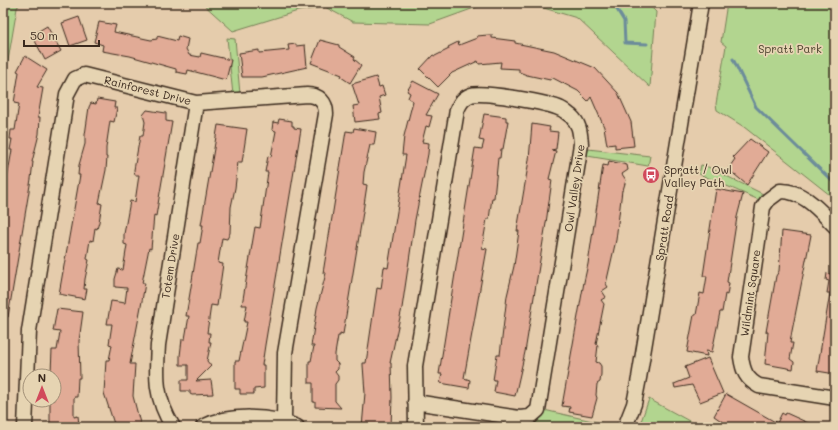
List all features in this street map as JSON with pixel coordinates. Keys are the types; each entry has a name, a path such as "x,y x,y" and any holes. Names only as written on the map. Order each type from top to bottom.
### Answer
{"street":[{"name":"Spratt Road","path":"625,427 634,404 640,378 701,3"},
{"name":"Rainforest Drive","path":"25,427 29,331 66,102 71,84 80,76 89,75 196,102 307,94 317,97 324,104 326,114 285,353 284,420"},
{"name":"Owl Valley Drive","path":"415,402 519,418 530,417 538,410 581,144 580,127 572,116 561,108 547,104 480,94 465,98 460,103 457,110 415,366 415,402 416,427"},
{"name":"Totem Drive","path":"173,427 163,411 159,396 157,379 158,345 196,102"},
{"name":"Wildmint Square","path":"835,226 816,207 793,192 780,191 768,200 763,207 741,357 744,372 753,383 759,386 835,398"},
{"path":"203,427 240,417 284,420 297,427"}],"green space":[{"path":"3,3 20,3 17,8 3,90"},
{"path":"202,3 488,3 430,24 353,22 325,7 298,11 233,31"},
{"path":"527,3 647,3 656,12 650,87 577,18"},
{"name":"Spratt Park","path":"727,3 835,3 835,199 744,127 717,110 716,104 726,46 721,42"},
{"path":"227,38 235,39 240,94 233,95"},
{"path":"588,149 650,156 648,166 587,156"},
{"path":"701,165 706,166 763,194 759,200 699,174"},
{"path":"649,399 700,427 639,427"},
{"path":"544,410 610,425 610,427 493,427 494,420"}],"building":[{"path":"79,17 87,40 70,46 62,23"},
{"path":"99,22 116,25 114,32 151,40 157,39 157,36 177,41 178,36 188,39 186,49 189,55 200,57 201,53 231,60 226,80 188,70 187,74 176,72 176,69 130,56 102,51 103,45 94,42"},
{"path":"47,26 61,51 45,60 32,35"},
{"path":"492,35 492,38 515,41 515,43 554,51 595,68 618,93 631,122 634,146 615,148 615,144 607,145 604,127 591,97 588,101 578,91 551,77 550,80 527,75 519,72 519,69 500,68 501,62 479,64 478,61 452,73 438,87 420,69 433,55 435,56 449,49 448,47 458,42 459,45 477,38 477,36"},
{"path":"320,40 339,45 339,47 355,57 354,59 361,65 350,83 341,77 342,75 311,63"},
{"path":"296,44 296,46 305,45 307,67 262,77 242,77 239,53 259,50 259,53 289,50 288,45"},
{"path":"25,56 47,70 37,87 43,88 38,117 40,117 39,134 32,162 31,179 8,317 3,317 3,178 7,179 12,150 10,150 12,139 10,139 11,130 15,130 19,104 14,103 19,72 17,71"},
{"path":"376,77 379,87 382,86 385,95 379,97 382,113 379,114 380,119 355,122 353,106 359,105 352,84"},
{"path":"413,81 438,94 426,115 432,116 429,127 426,126 422,142 429,143 428,154 415,220 402,308 390,363 392,397 391,427 362,427 365,393 363,363 366,363 377,288 381,289 384,267 388,268 406,155 402,155 404,136 413,101 408,98 410,93 407,91"},
{"path":"97,99 115,102 114,108 117,108 114,122 110,121 106,148 106,170 99,203 102,204 99,222 97,229 95,228 93,241 90,240 87,259 89,260 84,289 87,289 85,299 59,294 80,175 78,175 79,165 85,144 89,107 91,103 96,104"},
{"path":"147,110 166,113 166,121 172,122 156,216 154,215 151,249 149,248 142,283 145,283 130,364 135,364 133,396 141,427 115,427 104,393 106,360 109,360 112,345 109,344 112,324 107,324 111,301 125,303 127,288 115,287 115,279 118,269 123,270 127,245 124,244 124,234 130,201 135,202 139,175 135,175 134,170 140,136 143,136 145,122 143,115"},
{"path":"484,114 506,117 506,121 508,121 503,149 501,149 500,158 498,158 494,198 492,198 482,248 487,249 464,378 470,380 469,388 440,383 442,374 439,374 475,148 482,149 484,141 479,140"},
{"path":"279,119 292,121 292,126 294,126 294,128 301,129 262,365 264,365 264,388 254,389 254,394 240,394 240,389 235,389 235,361 239,361 247,322 244,322 247,305 242,305 255,227 260,228 268,172 265,172 268,156 271,157 276,131 272,130 273,122 278,123"},
{"path":"532,124 550,127 549,131 558,132 556,149 551,150 556,151 549,179 552,180 546,223 525,352 515,396 494,392 496,380 493,380 497,355 500,355 507,296 514,266 519,231 517,231 529,160"},
{"path":"218,125 247,129 242,162 238,162 231,207 230,233 227,239 222,238 218,263 223,264 217,306 211,305 207,333 210,333 209,342 211,342 207,361 211,366 196,381 211,380 213,394 192,395 190,394 190,391 181,391 181,380 188,380 188,365 180,365 180,356 182,339 185,339 189,316 186,316 198,243 200,243 203,225 201,225"},
{"path":"354,128 376,132 374,145 370,145 364,172 363,184 367,185 362,218 343,334 340,333 340,336 338,336 335,354 335,361 338,364 338,369 335,372 338,376 338,380 335,384 335,401 341,408 315,407 315,402 313,402 313,383 309,383 309,361 311,361 314,346 311,346 317,308 326,273 323,273 346,131 353,132"},
{"path":"750,139 768,152 747,185 728,169 735,159 733,157"},
{"path":"609,161 627,165 628,170 622,174 626,180 622,190 616,240 606,284 608,287 602,291 606,297 601,300 604,304 596,344 598,345 596,362 601,366 601,374 600,382 597,384 597,398 592,416 569,412 570,407 562,406 588,264 603,165 608,166"},
{"path":"716,189 743,194 737,217 727,282 729,283 727,295 725,294 722,312 720,312 712,352 706,351 707,356 687,352 700,293 704,294 707,276 703,276"},
{"path":"782,231 811,235 790,343 793,343 790,359 794,362 793,369 765,364 768,332 766,332 776,276 779,271"},
{"path":"831,270 835,270 835,374 817,371 830,293 827,293 829,281 826,280 827,273 830,274"},
{"path":"57,309 83,312 79,341 80,378 78,378 77,397 74,397 74,417 78,416 79,425 76,427 50,427 50,408 62,408 62,368 51,368 52,350 57,350 60,332 53,331"},
{"path":"708,358 723,393 700,402 692,385 675,388 674,384 689,378 685,367"},
{"path":"726,394 777,423 782,413 785,415 786,413 817,427 730,427 714,416"}],"waterway":[{"path":"613,3 624,21 625,43 647,44"},
{"path":"733,59 756,107 835,184"}],"place":[{"name":"Spratt / Owl Valley Path","path":"651,175"}]}
